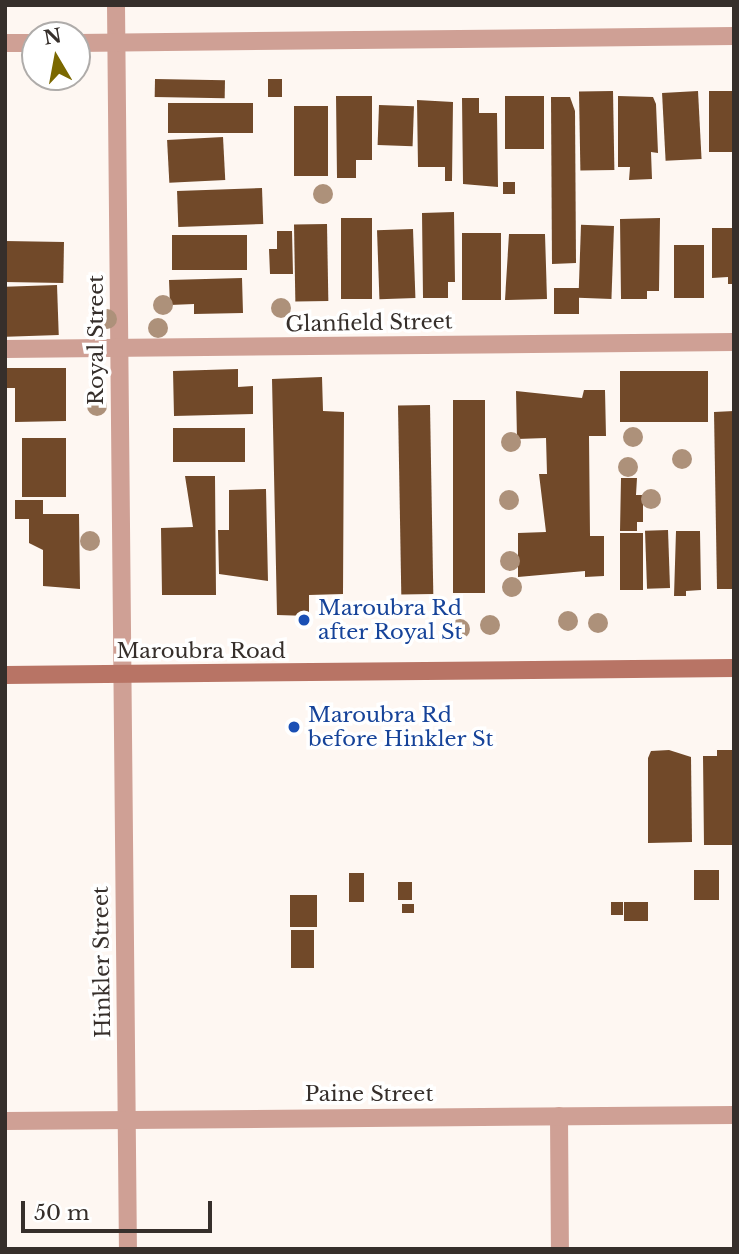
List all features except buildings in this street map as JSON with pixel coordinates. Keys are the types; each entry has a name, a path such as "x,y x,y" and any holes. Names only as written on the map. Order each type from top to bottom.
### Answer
{"main road":[{"name":"Maroubra Road","path":"5,675 734,668"}],"street":[{"name":"Royal Street","path":"116,5 121,674"},
{"path":"91,43 734,36"},
{"name":"Glanfield Street","path":"5,349 734,342"},
{"name":"Hinkler Street","path":"121,674 128,1249"},
{"name":"Paine Street","path":"5,1121 734,1115"},
{"path":"559,1116 560,1249"}],"place":[{"name":"Maroubra Rd after Royal St","path":"304,620"},
{"name":"Maroubra Rd before Hinkler St","path":"294,727"}]}
